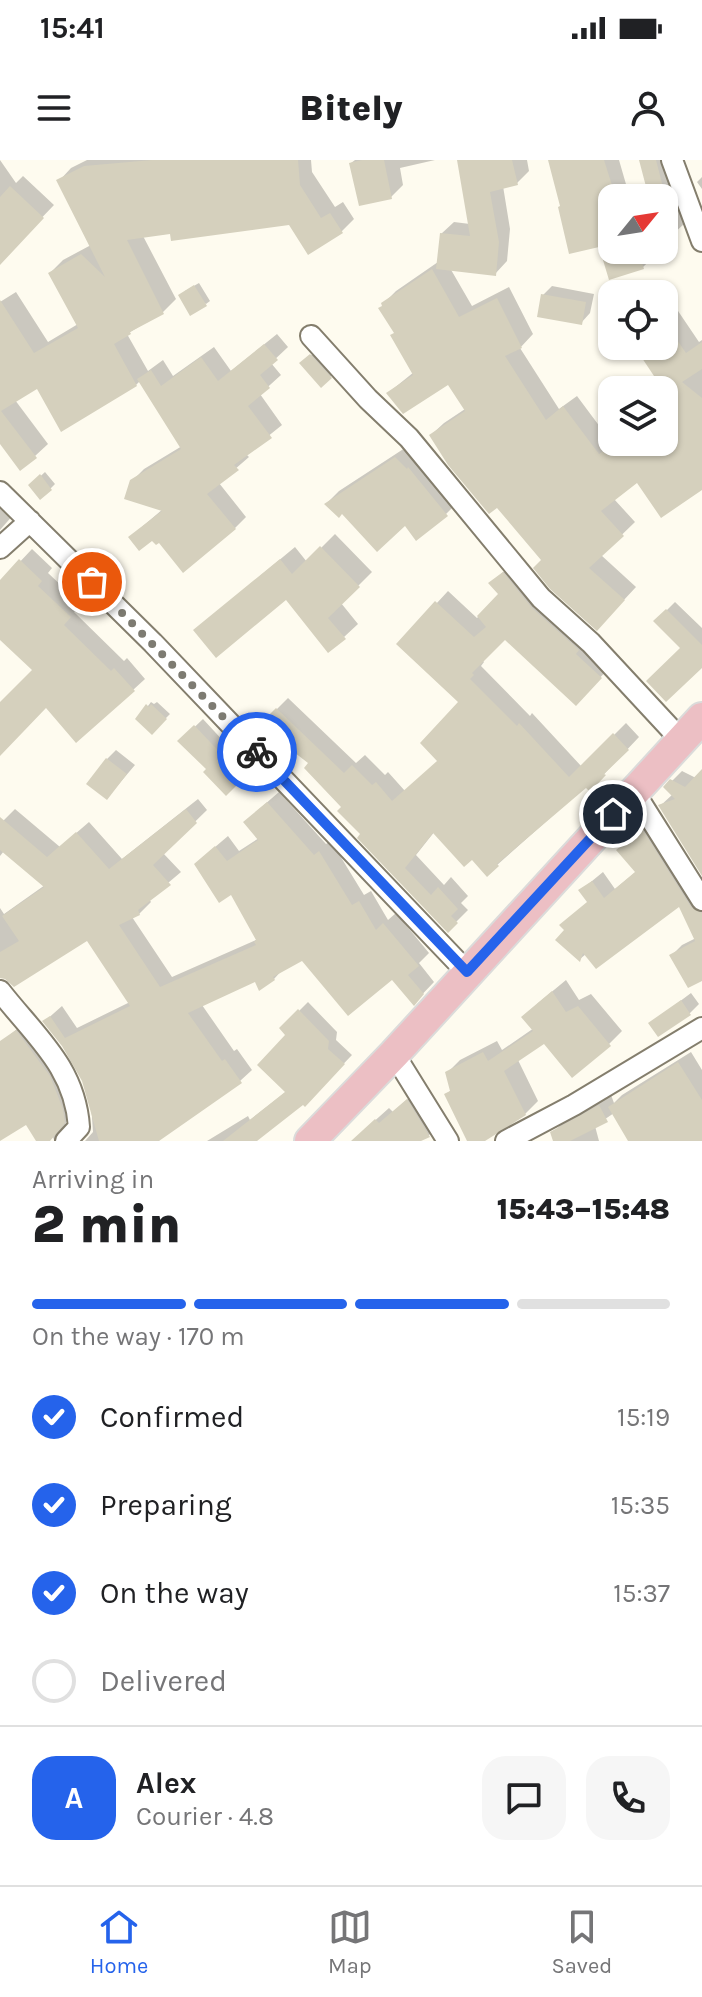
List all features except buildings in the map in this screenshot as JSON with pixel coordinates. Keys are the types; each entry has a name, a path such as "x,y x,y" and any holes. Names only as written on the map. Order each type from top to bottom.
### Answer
{"main road":[{"path":"310,1141 394,1054 702,718"}],"street":[{"path":"672,160 702,241"},
{"path":"311,336 368,399 409,438 541,598 591,643 681,740"},
{"path":"0,492 153,643 467,972"},
{"path":"0,548 30,521"},
{"path":"634,792 702,900"},
{"path":"0,991 39,1034 64,1072 77,1103 79,1127 66,1141"},
{"path":"506,1141 574,1105 702,1028"},
{"path":"394,1054 448,1141"}],"way so far":[{"path":"92,582 257,752"}],"route":[{"path":"257,752 467,972 613,814"}]}
